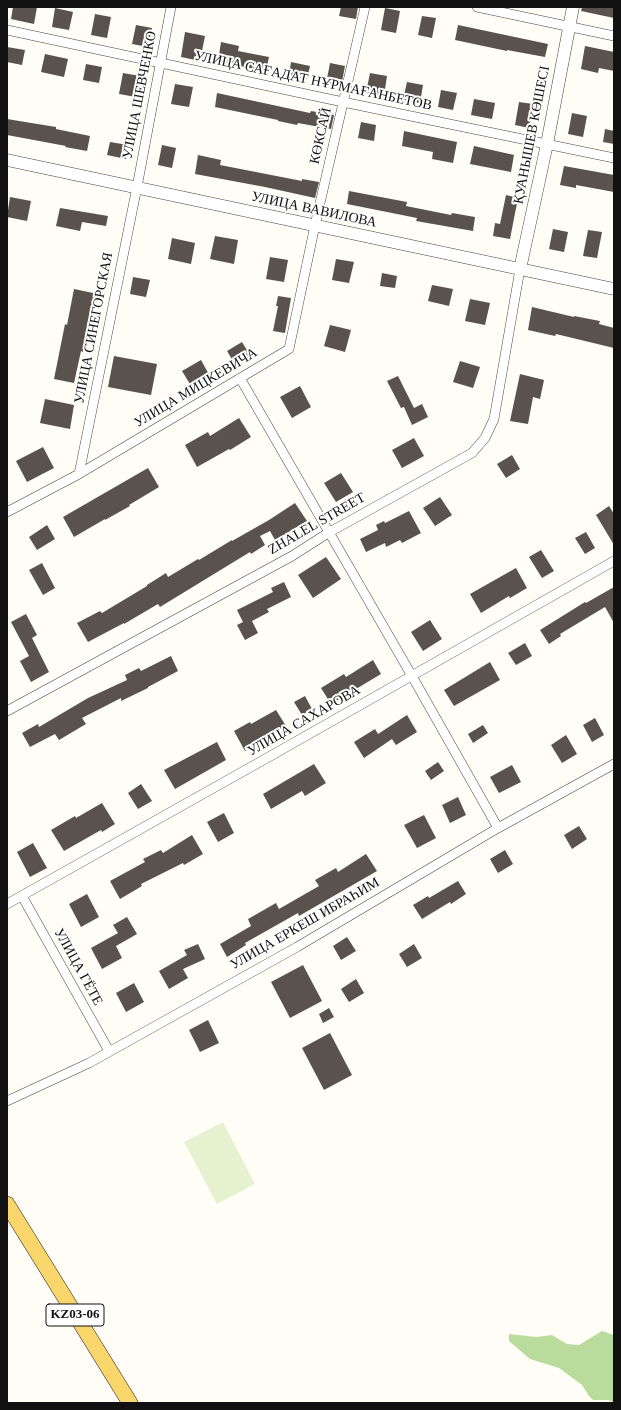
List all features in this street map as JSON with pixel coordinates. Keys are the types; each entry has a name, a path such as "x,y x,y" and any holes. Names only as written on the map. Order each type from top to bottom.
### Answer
{"main road":[{"name":"KZ03-06","path":"7,1204 20,1228 130,1403"}],"street":[{"name":"УЛИЦА ШЕВЧЕНКО","path":"137,187 171,7"},
{"name":"КӨКСАЙ","path":"315,225 365,7"},
{"path":"477,7 614,36"},
{"name":"ҚУАНЫШЕВ КӨШЕСІ","path":"520,269 547,144 573,7"},
{"name":"УЛИЦА САҒАДАТ НҰРМАҒАНБЕТОВ","path":"7,30 614,158"},
{"name":"УЛИЦА ВАВИЛОВА","path":"7,160 614,289"},
{"name":"УЛИЦА СИНЕГОРСКАЯ","path":"79,474 137,187"},
{"name":"УЛИЦА МИЦКЕВИЧА","path":"7,512 79,474 288,349 315,225"},
{"name":"ZHALEL STREET","path":"7,711 292,556 328,533 472,453 485,438 494,419 520,269"},
{"path":"240,378 498,828"},
{"name":"УЛИЦА САХАРОВА","path":"7,904 614,561"},
{"name":"УЛИЦА ЕРКЕШ ИБРАҺИМ","path":"7,1101 89,1063 109,1052 297,947 498,828 614,764"},
{"name":"УЛИЦА ГЁТЕ","path":"22,896 109,1052"},
{"path":"7,1216 20,1228"}],"green space":[{"path":"223,1122 255,1184 217,1204 184,1142"},
{"path":"602,1331 614,1335 614,1403 609,1400 593,1400 582,1385 559,1368 530,1359 509,1341 509,1334 537,1337 552,1335 567,1344 579,1345"}],"building":[{"path":"13,7 37,7 34,24 11,19"},
{"path":"341,7 358,7 356,19 339,16"},
{"path":"582,7 614,7 614,18 581,11"},
{"path":"55,8 73,12 69,30 52,27"},
{"path":"385,8 400,11 396,33 381,30"},
{"path":"95,14 111,17 107,38 91,35"},
{"path":"422,16 436,18 432,38 418,35"},
{"path":"136,25 152,28 148,47 132,44"},
{"path":"458,25 548,44 545,57 455,40"},
{"path":"185,32 205,36 200,61 181,57"},
{"path":"221,42 239,46 238,51 269,57 266,71 218,62"},
{"path":"585,46 614,52 614,71 599,68 598,73 581,69"},
{"path":"7,47 25,50 22,65 7,62"},
{"path":"45,54 68,59 64,77 41,72"},
{"path":"291,62 310,66 307,79 289,75"},
{"path":"330,63 345,66 341,87 326,84"},
{"path":"86,64 102,67 99,83 83,80"},
{"path":"123,73 140,76 136,97 119,94"},
{"path":"370,73 387,76 384,96 366,93"},
{"path":"407,82 423,85 420,103 403,100"},
{"path":"175,84 193,87 189,107 171,104"},
{"path":"441,90 457,93 453,110 438,107"},
{"path":"217,93 310,113 311,111 334,115 331,129 298,123 297,125 215,107"},
{"path":"474,99 495,103 492,119 471,115"},
{"path":"519,102 533,104 529,128 515,125"},
{"path":"572,113 587,116 583,137 568,134"},
{"path":"7,119 56,127 56,129 90,136 87,151 7,135"},
{"path":"361,122 376,125 374,141 358,138"},
{"path":"605,129 614,131 614,144 603,142"},
{"path":"404,131 457,142 453,163 432,159 433,152 402,146"},
{"path":"110,142 128,145 126,159 107,155"},
{"path":"162,145 176,148 172,168 158,165"},
{"path":"474,146 514,155 511,172 470,164"},
{"path":"198,155 221,160 220,165 302,181 302,179 319,182 315,198 195,174"},
{"path":"564,166 614,175 614,192 576,185 576,188 560,185"},
{"path":"349,191 407,202 406,206 451,215 452,213 475,217 473,231 416,221 417,218 347,204"},
{"path":"506,195 518,198 510,239 493,236 495,223 500,224"},
{"path":"10,197 31,201 27,221 7,217"},
{"path":"60,208 108,216 106,226 82,222 80,231 56,226"},
{"path":"553,229 568,232 564,252 549,249"},
{"path":"588,230 602,232 597,258 583,256"},
{"path":"215,236 238,240 234,264 210,259"},
{"path":"172,238 195,243 191,264 168,259"},
{"path":"270,257 288,260 284,282 266,279"},
{"path":"336,259 354,262 349,283 332,280"},
{"path":"382,273 397,276 395,288 380,286"},
{"path":"133,277 150,280 146,297 130,294"},
{"path":"432,285 453,289 449,306 428,301"},
{"path":"74,289 98,294 93,317 90,316 83,352 81,351 74,383 54,379"},
{"path":"278,296 291,298 285,333 273,331 278,306 276,306"},
{"path":"470,299 490,303 485,325 465,321"},
{"path":"532,307 574,317 600,321 599,324 614,328 614,348 556,334 555,336 528,330"},
{"path":"330,325 351,330 345,352 324,346"},
{"path":"242,342 251,357 236,366 227,351"},
{"path":"114,356 157,364 151,395 108,387"},
{"path":"201,360 211,378 193,389 182,371"},
{"path":"460,361 480,367 473,388 453,382"},
{"path":"520,374 544,380 540,399 533,397 528,424 510,421"},
{"path":"398,376 414,408 422,404 428,417 412,425 404,407 401,408 387,381"},
{"path":"300,386 311,407 292,418 280,397"},
{"path":"45,399 74,405 70,429 40,423"},
{"path":"239,418 251,437 197,467 185,445 208,432 210,436"},
{"path":"414,438 424,456 402,468 392,450"},
{"path":"43,447 54,468 27,482 16,461"},
{"path":"512,455 520,469 506,478 497,464"},
{"path":"148,468 159,487 129,505 130,506 74,537 63,517"},
{"path":"341,473 353,492 336,502 324,483"},
{"path":"440,497 452,515 435,526 423,508"},
{"path":"295,503 307,521 275,540 270,531 260,536 265,545 251,554 250,552 160,607 158,604 124,624 88,642 77,623 100,611 102,613 166,573 168,577 198,559 199,560 269,520"},
{"path":"609,506 614,514 614,545 596,515"},
{"path":"409,511 421,533 402,543 400,540 386,547 385,543 366,552 360,539 378,530 376,525 384,521 385,523"},
{"path":"47,525 55,539 37,550 29,537"},
{"path":"586,532 595,548 585,554 575,538"},
{"path":"541,550 554,571 542,578 529,557"},
{"path":"326,557 341,579 313,598 298,575"},
{"path":"42,563 55,588 43,595 29,570"},
{"path":"516,568 527,588 510,598 509,596 481,613 470,594"},
{"path":"284,582 291,597 267,609 269,612 252,621 258,633 245,640 237,625 243,622 237,610 273,592 271,588"},
{"path":"614,587 614,623 605,607 560,634 561,636 549,644 540,630 585,602 586,603"},
{"path":"26,614 37,635 32,638 49,672 31,682 20,661 29,656 11,622"},
{"path":"430,620 442,639 423,651 411,632"},
{"path":"525,643 532,656 516,665 508,653"},
{"path":"171,656 178,671 148,688 121,701 121,698 82,718 86,724 59,740 55,734 30,747 22,733 38,724 39,727 88,698 127,680 125,675 139,668 141,671"},
{"path":"373,660 381,674 331,704 321,688 344,674 346,677"},
{"path":"490,662 500,680 454,706 444,690"},
{"path":"305,696 312,709 302,715 294,702"},
{"path":"276,710 286,726 260,741 261,743 245,751 234,731 250,722 251,724"},
{"path":"407,715 417,732 396,745 392,739 364,758 354,742 375,729 378,734"},
{"path":"595,718 604,735 592,742 583,725"},
{"path":"483,725 488,733 473,743 468,734"},
{"path":"566,735 577,754 562,763 551,745"},
{"path":"217,742 226,760 175,789 164,770"},
{"path":"438,762 444,771 431,780 425,771"},
{"path":"314,764 326,783 305,796 302,791 271,809 263,794"},
{"path":"512,765 521,782 499,793 490,777"},
{"path":"141,784 152,801 138,809 128,793"},
{"path":"458,797 466,815 450,823 442,805"},
{"path":"102,803 115,824 102,832 101,830 64,851 51,830"},
{"path":"224,813 234,833 218,842 207,822"},
{"path":"424,815 436,838 417,848 404,825"},
{"path":"579,826 587,839 572,849 564,835"},
{"path":"192,835 203,854 184,865 183,863 141,884 142,886 120,899 110,881 145,862 143,859 161,850 163,853"},
{"path":"33,843 47,868 30,877 17,852"},
{"path":"505,850 513,864 498,873 490,859"},
{"path":"366,854 377,871 299,916 298,913 245,943 246,945 227,957 220,944 251,926 248,919 276,903 279,909 319,886 315,880 336,868 338,872"},
{"path":"458,881 466,894 451,904 450,902 422,919 413,905 428,896 429,898"},
{"path":"87,894 99,917 81,927 69,904"},
{"path":"127,917 137,934 116,946 122,958 102,969 91,948 118,933 113,925"},
{"path":"347,937 356,951 341,960 333,946"},
{"path":"198,944 205,959 183,969 188,978 169,989 159,971 187,955 184,950"},
{"path":"414,944 422,958 407,967 399,954"},
{"path":"303,965 322,1001 290,1018 271,982"},
{"path":"356,979 364,993 349,1002 341,989"},
{"path":"134,983 144,1002 126,1012 116,993"},
{"path":"329,1008 334,1017 323,1023 319,1014"},
{"path":"208,1020 219,1043 200,1052 189,1030"},
{"path":"330,1033 352,1075 324,1090 302,1048"}]}
